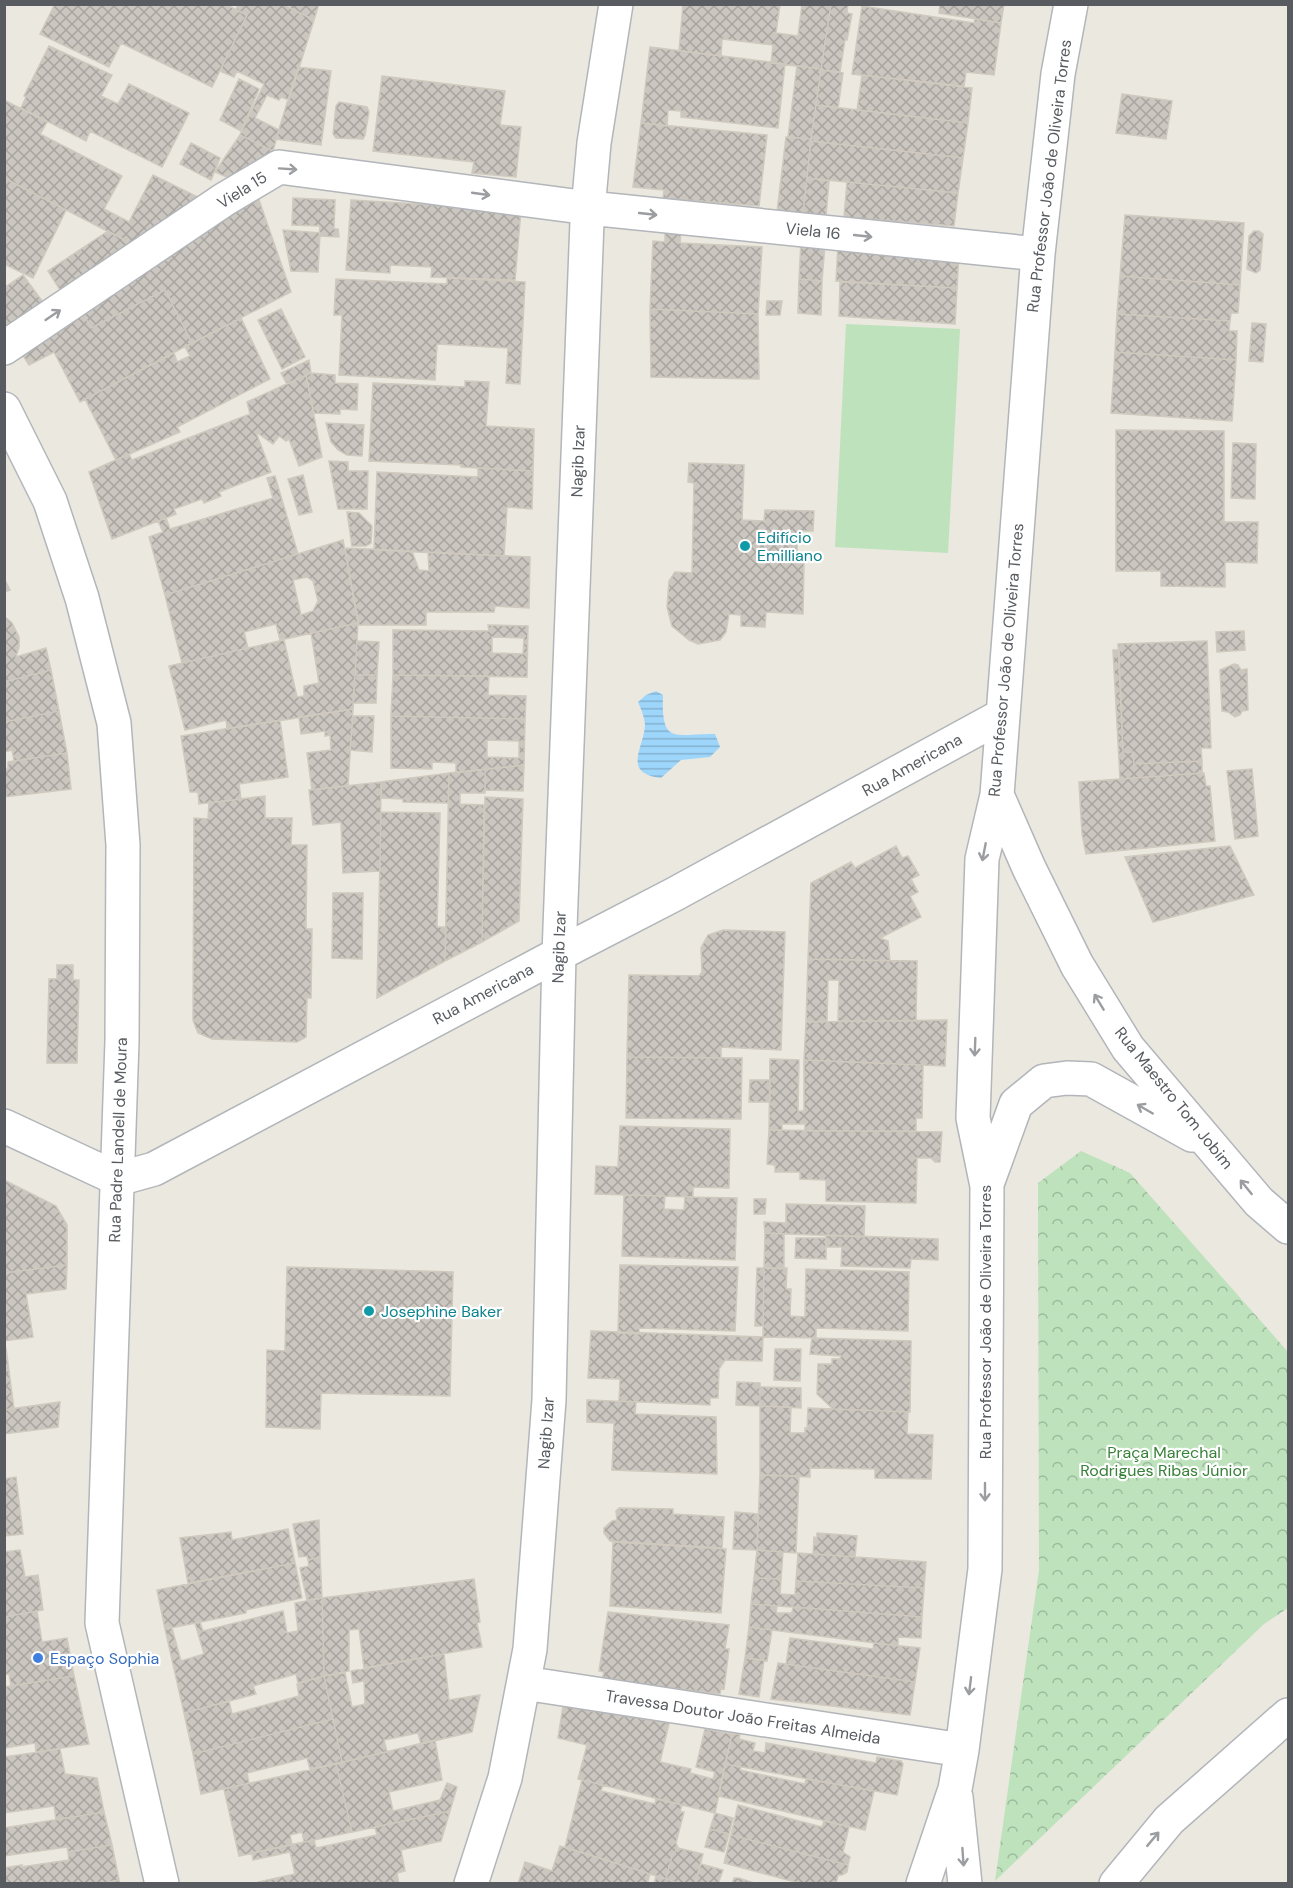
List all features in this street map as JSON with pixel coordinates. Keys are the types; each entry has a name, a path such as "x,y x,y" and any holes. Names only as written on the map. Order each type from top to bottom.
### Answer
{"street":[{"name":"Nagib Izar","path":"471,1884 505,1778 530,1649 549,1400 559,954 587,221 590,208 594,143 616,4"},
{"name":"Rua Professor João de Oliveira Torres","path":"923,1884 955,1789 985,1569 987,1186 973,1118 982,859 997,795 1038,254 1058,74 1071,4"},
{"name":"Viela 15","path":"4,348 225,200 279,167 590,208"},
{"name":"Viela 16","path":"590,208 1038,254"},
{"name":"Rua Padre Landell de Moura","path":"4,409 50,501 82,598 114,723 123,845 118,1179 102,1623 112,1677 162,1884"},
{"name":"Rua Americana","path":"118,1179 154,1169 673,895 1003,715"},
{"name":"Rua Maestro Tom Jobim","path":"997,795 1029,868 1077,965 1128,1048 1259,1202 1288,1227"},
{"path":"987,1186 1016,1104 1044,1081 1067,1078 1091,1079 1215,1148"},
{"path":"4,1126 118,1179"},
{"name":"Travessa Doutor João Freitas Almeida","path":"524,1683 962,1750"},
{"path":"1116,1884 1169,1820 1288,1716"},
{"path":"955,1789 965,1884"}],"green space":[{"path":"846,324 960,329 948,553 835,547"},
{"name":"Praça Marechal Rodrigues Ribas Júnior","path":"1081,1151 1130,1173 1288,1352 1288,1608 1264,1624 995,1881 1039,1570 1038,1183"}],"water":[{"path":"656,691 663,695 663,712 668,730 680,735 715,734 720,747 710,757 681,760 661,778 649,775 638,765 645,726 638,702 646,695"}],"building":[{"path":"55,4 225,4 247,15 212,87 121,43 109,67 40,34"},
{"path":"238,4 282,4 314,20 289,100 281,97 279,100 267,95 255,118 279,130 273,151 240,135 264,84 237,71 234,77 220,71 247,15 236,10"},
{"path":"292,4 319,4 314,20 290,8"},
{"path":"683,4 780,4 776,33 798,36 802,4 831,4 821,69 771,63 773,45 722,39 721,56 679,51"},
{"path":"831,4 848,4 847,13 852,14 840,72 821,70"},
{"path":"940,4 1004,4 1001,23 939,13"},
{"path":"862,6 974,23 975,19 1001,23 994,75 966,72 964,86 852,74"},
{"path":"49,46 112,75 101,96 118,104 129,84 189,113 162,167 90,131 86,141 21,108 26,97 24,96"},
{"path":"650,47 785,64 778,128 681,117 681,111 668,110 667,126 641,123"},
{"path":"797,66 821,69 811,139 788,137"},
{"path":"298,67 331,71 321,145 276,139"},
{"path":"821,70 843,73 838,108 816,105"},
{"path":"862,75 972,88 968,123 857,110"},
{"path":"382,76 505,91 500,125 521,127 516,177 472,173 474,162 373,151"},
{"path":"239,79 259,89 241,131 220,120"},
{"path":"1122,94 1172,101 1166,139 1116,133"},
{"path":"4,100 47,122 40,134 122,176 104,209 129,222 153,175 202,199 134,245 4,178"},
{"path":"339,102 367,107 369,112 363,139 336,138 333,134 336,106"},
{"path":"816,105 968,123 963,158 811,141"},
{"path":"641,123 767,135 759,206 663,198 664,190 633,187"},
{"path":"240,135 273,151 231,179 215,172"},
{"path":"786,137 811,139 803,214 777,212"},
{"path":"811,141 963,158 958,193 807,178"},
{"path":"191,143 220,158 211,180 180,164"},
{"path":"4,178 66,210 33,278 4,264"},
{"path":"807,178 829,181 826,216 803,214"},
{"path":"847,182 958,193 954,226 844,217"},
{"path":"258,197 291,292 192,343 165,290 91,328 83,313"},
{"path":"293,198 335,200 334,229 338,229 339,237 319,236 320,226 292,225"},
{"path":"351,200 521,210 515,280 431,277 432,267 390,265 390,273 346,270"},
{"path":"1125,215 1244,223 1240,285 1120,276"},
{"path":"283,230 320,233 318,272 291,271"},
{"path":"108,231 134,245 62,293 48,271"},
{"path":"665,231 681,232 680,243 762,247 758,314 650,309 653,241 665,242"},
{"path":"1254,231 1263,234 1260,270 1256,273 1247,269 1249,236"},
{"path":"801,242 825,244 822,281 799,279"},
{"path":"838,245 959,254 957,288 836,281"},
{"path":"23,275 45,305 8,329 4,324 4,288"},
{"path":"1120,276 1240,285 1238,313 1231,313 1230,321 1117,314"},
{"path":"447,278 525,282 520,384 506,383 508,348 437,344 435,380 339,375 342,315 334,315 336,279 447,284"},
{"path":"799,279 822,281 821,315 798,313"},
{"path":"840,282 957,288 955,324 839,316"},
{"path":"165,290 192,343 80,402 54,352 29,365 22,354 83,313 91,328"},
{"path":"767,301 782,301 780,315 766,315"},
{"path":"281,309 305,357 282,369 258,320"},
{"path":"650,309 758,314 759,379 651,377"},
{"path":"1117,314 1230,321 1229,331 1237,331 1236,360 1115,352"},
{"path":"241,318 270,379 177,427 180,432 116,460 85,399 174,353 177,362 190,356 185,347"},
{"path":"1252,323 1266,324 1263,362 1249,361"},
{"path":"1115,352 1236,360 1232,421 1111,413"},
{"path":"309,360 311,373 287,384 281,373"},
{"path":"311,373 335,375 335,383 358,384 357,410 340,409 340,414 314,413 306,375"},
{"path":"306,375 322,457 299,466 289,439 286,441 279,436 273,444 256,432 271,472 219,492 221,496 204,503 202,499 174,509 176,514 112,539 89,472 129,454 132,460 250,414 247,402"},
{"path":"465,381 489,382 486,426 534,429 533,471 369,461 373,383 465,387"},
{"path":"326,423 364,425 362,456 347,455 338,450 331,442"},
{"path":"1116,430 1224,431 1224,522 1258,522 1257,563 1225,562 1225,587 1161,586 1161,571 1116,571"},
{"path":"1233,443 1256,444 1255,499 1231,498"},
{"path":"329,461 348,462 348,471 368,471 367,509 338,509"},
{"name":"Edifício Emilliano","path":"689,463 744,465 742,520 764,521 765,510 814,511 813,531 797,531 797,561 804,561 803,614 766,612 765,627 741,626 741,615 729,614 726,632 720,640 698,644 689,640 672,626 667,607 669,581 675,572 692,573 694,483 688,482"},
{"path":"478,468 533,471 532,509 507,507 504,556 374,550 377,472 478,477"},
{"path":"303,475 312,512 299,515 288,479"},
{"path":"275,476 298,554 165,595 149,537 163,532 158,521 166,518 170,529 273,498 267,478"},
{"path":"347,512 359,513 372,526 371,543 366,546 352,546"},
{"path":"343,540 358,623 280,640 276,624 244,632 248,648 182,663 165,595","holes":["307,577 313,581 318,601 313,611 301,615 293,580"]},
{"path":"345,548 412,551 419,570 429,571 428,552 530,557 529,608 495,606 494,612 426,612 426,625 359,625"},
{"path":"4,578 10,590 4,592"},
{"path":"4,616 12,623 19,637 16,657 46,648 51,670 4,682"},
{"path":"358,623 353,709 227,729 226,720 185,730 169,666 284,640 297,697 304,696 304,686 319,683 311,633"},
{"path":"488,625 528,626 527,677 393,675 393,630 489,631","holes":["492,637 524,638 523,654 492,653"]},
{"path":"1244,631 1245,650 1217,652 1216,632"},
{"path":"357,641 379,642 377,675 355,675"},
{"path":"1207,641 1211,748 1201,748 1202,761 1134,764 1133,752 1123,752 1118,644"},
{"path":"1113,650 1119,650 1123,752 1133,752 1134,764 1202,761 1202,773 1120,779"},
{"path":"1234,664 1238,665 1241,670 1247,669 1248,710 1242,711 1235,717 1222,711 1220,670"},
{"path":"51,670 59,711 4,722 4,682"},
{"path":"355,675 377,675 376,703 353,703"},
{"path":"393,675 489,676 488,695 526,696 525,719 391,716"},
{"path":"353,709 348,786 312,790 307,753 331,750 330,735 325,736 325,731 301,734 299,717"},
{"path":"59,711 67,753 14,761 12,750 4,752 4,722"},
{"path":"353,716 374,716 372,752 350,750"},
{"path":"391,716 525,719 524,765 456,773 456,763 432,762 432,769 391,768","holes":["487,740 519,741 519,758 487,757"]},
{"path":"280,720 288,777 239,784 241,799 199,804 198,792 190,792 181,736"},
{"path":"67,753 71,789 4,797 4,769 8,769 8,762"},
{"path":"524,765 523,791 485,790 485,769"},
{"path":"485,769 485,793 460,793 460,804 484,805 482,942 445,961 449,773"},
{"path":"1252,769 1258,836 1235,839 1227,771"},
{"path":"449,773 448,803 403,802 403,799 382,798 381,782"},
{"path":"1204,773 1206,786 1210,786 1215,841 1086,854 1082,834 1079,782"},
{"path":"381,782 380,871 343,873 341,822 313,825 309,790"},
{"path":"265,796 265,818 292,818 291,845 307,845 306,929 312,929 311,998 307,998 306,1037 297,1042 212,1039 198,1033 193,1020 194,818 208,819 209,803"},
{"path":"485,797 523,799 519,921 482,942"},
{"path":"381,812 440,813 437,927 446,927 445,961 377,998"},
{"path":"896,846 902,858 908,856 919,875 911,879 918,892 910,896 921,917 880,938 888,941 890,961 808,959 811,883 851,862 855,868"},
{"path":"1230,846 1254,895 1153,922 1125,857"},
{"path":"333,893 363,893 362,959 332,958"},
{"path":"723,930 785,932 781,1050 721,1047 721,1058 627,1057 629,975 699,976 702,972 701,948 703,944 708,935"},
{"path":"808,959 917,961 916,1021 838,1021 839,980 828,980 827,1021 806,1022"},
{"path":"57,965 73,965 73,980 79,980 77,1063 47,1063 49,979 57,979"},
{"path":"947,1020 945,1066 804,1060 806,1022"},
{"path":"627,1057 742,1058 741,1119 626,1118"},
{"path":"770,1059 799,1060 798,1111 804,1111 804,1060 923,1065 922,1118 916,1118 916,1131 805,1131 805,1124 782,1124 782,1130 769,1130"},
{"path":"750,1080 770,1080 770,1102 749,1102"},
{"path":"620,1126 730,1129 729,1188 693,1187 693,1197 595,1194 596,1166 618,1167"},
{"path":"769,1130 942,1132 940,1162 935,1162 931,1158 917,1158 916,1203 826,1201 826,1180 800,1179 800,1172 775,1172 775,1165 767,1164"},
{"path":"4,1180 56,1206 67,1225 67,1265 4,1273"},
{"path":"624,1195 665,1196 664,1209 684,1210 685,1197 737,1198 735,1260 622,1256"},
{"path":"754,1199 766,1199 765,1214 754,1214"},
{"path":"786,1204 865,1206 864,1237 765,1233 764,1222 786,1223"},
{"path":"765,1233 784,1234 784,1269 764,1268"},
{"path":"826,1235 938,1239 938,1260 911,1259 910,1268 841,1266 842,1247 826,1247"},
{"path":"796,1238 826,1238 826,1259 795,1258"},
{"path":"67,1265 66,1289 26,1294 33,1337 4,1341 4,1273"},
{"path":"620,1265 738,1267 735,1331 639,1328 639,1334 618,1333"},
{"name":"Josephine Baker","path":"287,1267 453,1272 450,1396 321,1393 320,1429 266,1427 267,1350 285,1351"},
{"path":"757,1268 764,1268 763,1326 755,1326"},
{"path":"764,1268 787,1268 786,1289 791,1289 790,1316 805,1317 806,1269 909,1272 908,1331 816,1328 816,1338 763,1337"},
{"path":"591,1331 763,1337 762,1361 725,1360 719,1369 718,1398 710,1398 710,1405 619,1401 620,1379 588,1378"},
{"path":"812,1338 911,1341 910,1412 833,1409 817,1394 818,1364 832,1364 832,1359 840,1359 841,1356 810,1354"},
{"path":"6,1348 14,1409 4,1410 4,1349"},
{"path":"775,1349 801,1349 800,1381 774,1380"},
{"path":"737,1382 760,1383 760,1406 736,1405"},
{"path":"760,1387 801,1388 801,1408 760,1406"},
{"path":"587,1400 636,1402 635,1414 716,1417 717,1474 612,1470 614,1423 587,1422"},
{"path":"60,1402 58,1427 4,1434 4,1410"},
{"path":"760,1406 791,1407 790,1433 805,1433 808,1408 908,1412 907,1434 933,1435 931,1479 875,1478 875,1469 810,1468 810,1477 760,1475"},
{"path":"760,1475 799,1476 796,1553 757,1550"},
{"path":"16,1477 23,1534 4,1536 4,1479"},
{"path":"619,1508 673,1509 673,1514 724,1517 722,1548 610,1541 604,1533 604,1528 617,1520 616,1511"},
{"path":"735,1512 758,1514 757,1550 733,1549"},
{"path":"319,1520 320,1557 308,1560 307,1556 299,1557 293,1524"},
{"path":"288,1529 295,1563 188,1583 180,1538 231,1532 232,1540"},
{"path":"817,1533 857,1536 855,1557 813,1554 814,1537 817,1538"},
{"path":"613,1542 726,1549 721,1613 610,1606"},
{"path":"20,1550 25,1577 38,1575 43,1610 4,1617 4,1552"},
{"path":"757,1550 783,1552 781,1579 754,1578"},
{"path":"798,1553 926,1562 924,1588 796,1581"},
{"path":"320,1557 322,1598 307,1600 300,1568 309,1566 308,1560"},
{"path":"295,1563 302,1598 246,1610 246,1613 165,1629 157,1590"},
{"path":"754,1578 781,1579 780,1594 795,1595 796,1581 924,1588 922,1617 751,1604"},
{"path":"474,1579 480,1622 477,1623 482,1647 364,1668 359,1629 349,1630 349,1671 324,1676 322,1598"},
{"path":"322,1598 324,1676 298,1683 296,1674 253,1686 256,1694 184,1713 165,1629 172,1628 181,1661 204,1654 195,1623 200,1622 203,1631 283,1611 287,1633 298,1631 295,1603"},
{"path":"751,1604 777,1606 776,1613 792,1613 793,1607 922,1617 921,1638 898,1637 898,1646 749,1627"},
{"name":"Espaço Sophia","path":"37,1611 42,1642 67,1638 74,1676 11,1686 9,1674 4,1675 4,1617"},
{"path":"608,1612 729,1625 725,1649 729,1649 724,1689 721,1688 720,1694 602,1680 604,1672 599,1671"},
{"path":"749,1627 772,1630 767,1661 745,1658"},
{"path":"790,1638 873,1649 874,1643 920,1648 915,1682 786,1664"},
{"path":"444,1654 449,1700 480,1695 472,1732 421,1744 418,1733 384,1740 387,1752 342,1762 324,1676 345,1673 352,1707 365,1704 364,1681 353,1683 351,1671"},
{"path":"745,1658 764,1660 759,1697 739,1694"},
{"path":"778,1663 915,1682 910,1715 771,1699"},
{"path":"74,1676 89,1744 36,1752 35,1743 4,1748 4,1687"},
{"path":"324,1676 333,1719 193,1754 184,1713 229,1701 232,1714 299,1696 297,1684"},
{"path":"563,1706 669,1723 660,1762 691,1769 690,1773 713,1779 715,1772 696,1767 705,1729 732,1734 715,1813 578,1779 587,1745 558,1738"},
{"path":"333,1719 342,1762 310,1769 307,1758 247,1773 249,1783 201,1794 193,1754"},
{"path":"732,1734 740,1734 739,1739 755,1743 753,1751 765,1753 766,1743 876,1763 877,1757 901,1761 903,1764 897,1795 725,1764"},
{"path":"435,1740 442,1780 389,1792 393,1811 440,1800 447,1783 457,1787 450,1811 352,1832 336,1764"},
{"path":"60,1749 65,1774 97,1778 104,1812 56,1820 54,1806 4,1813 4,1757"},
{"path":"336,1764 352,1832 304,1842 302,1832 290,1835 292,1845 239,1856 224,1789"},
{"path":"725,1764 741,1767 740,1770 805,1784 806,1779 874,1791 865,1830 718,1796"},
{"path":"582,1780 603,1785 601,1791 655,1804 656,1799 682,1805 680,1812 684,1812 676,1843 678,1848 672,1856 666,1879 565,1847"},
{"path":"738,1805 822,1827 824,1821 849,1827 843,1852 850,1857 848,1865 731,1835"},
{"path":"450,1811 441,1841 401,1850 405,1871 397,1873 399,1884 258,1884 258,1882 295,1874 290,1852 253,1860 252,1853 314,1840 316,1848 377,1835 375,1827"},
{"path":"104,1812 112,1845 68,1852 67,1847 4,1856 4,1828"},
{"path":"715,1813 733,1818 729,1834 710,1829"},
{"path":"710,1829 729,1834 724,1852 705,1847"},
{"path":"731,1835 848,1865 847,1872 838,1875 836,1884 803,1884 724,1863"},
{"path":"112,1845 119,1880 98,1884 4,1884 4,1868 69,1860 68,1852"},
{"path":"560,1846 650,1874 647,1884 518,1884 525,1862 552,1871"},
{"path":"678,1848 703,1854 695,1884 680,1884 666,1879 672,1856"},
{"path":"701,1864 723,1870 718,1884 695,1884"},
{"path":"656,1876 666,1879 680,1884 654,1884"},
{"path":"734,1878 739,1878 757,1884 732,1884"},
{"path":"119,1880 120,1884 98,1884"}],"place":[{"name":"Edifício Emilliano","path":"745,546"},
{"name":"Josephine Baker","path":"369,1311"},
{"name":"Espaço Sophia","path":"38,1658"}]}
